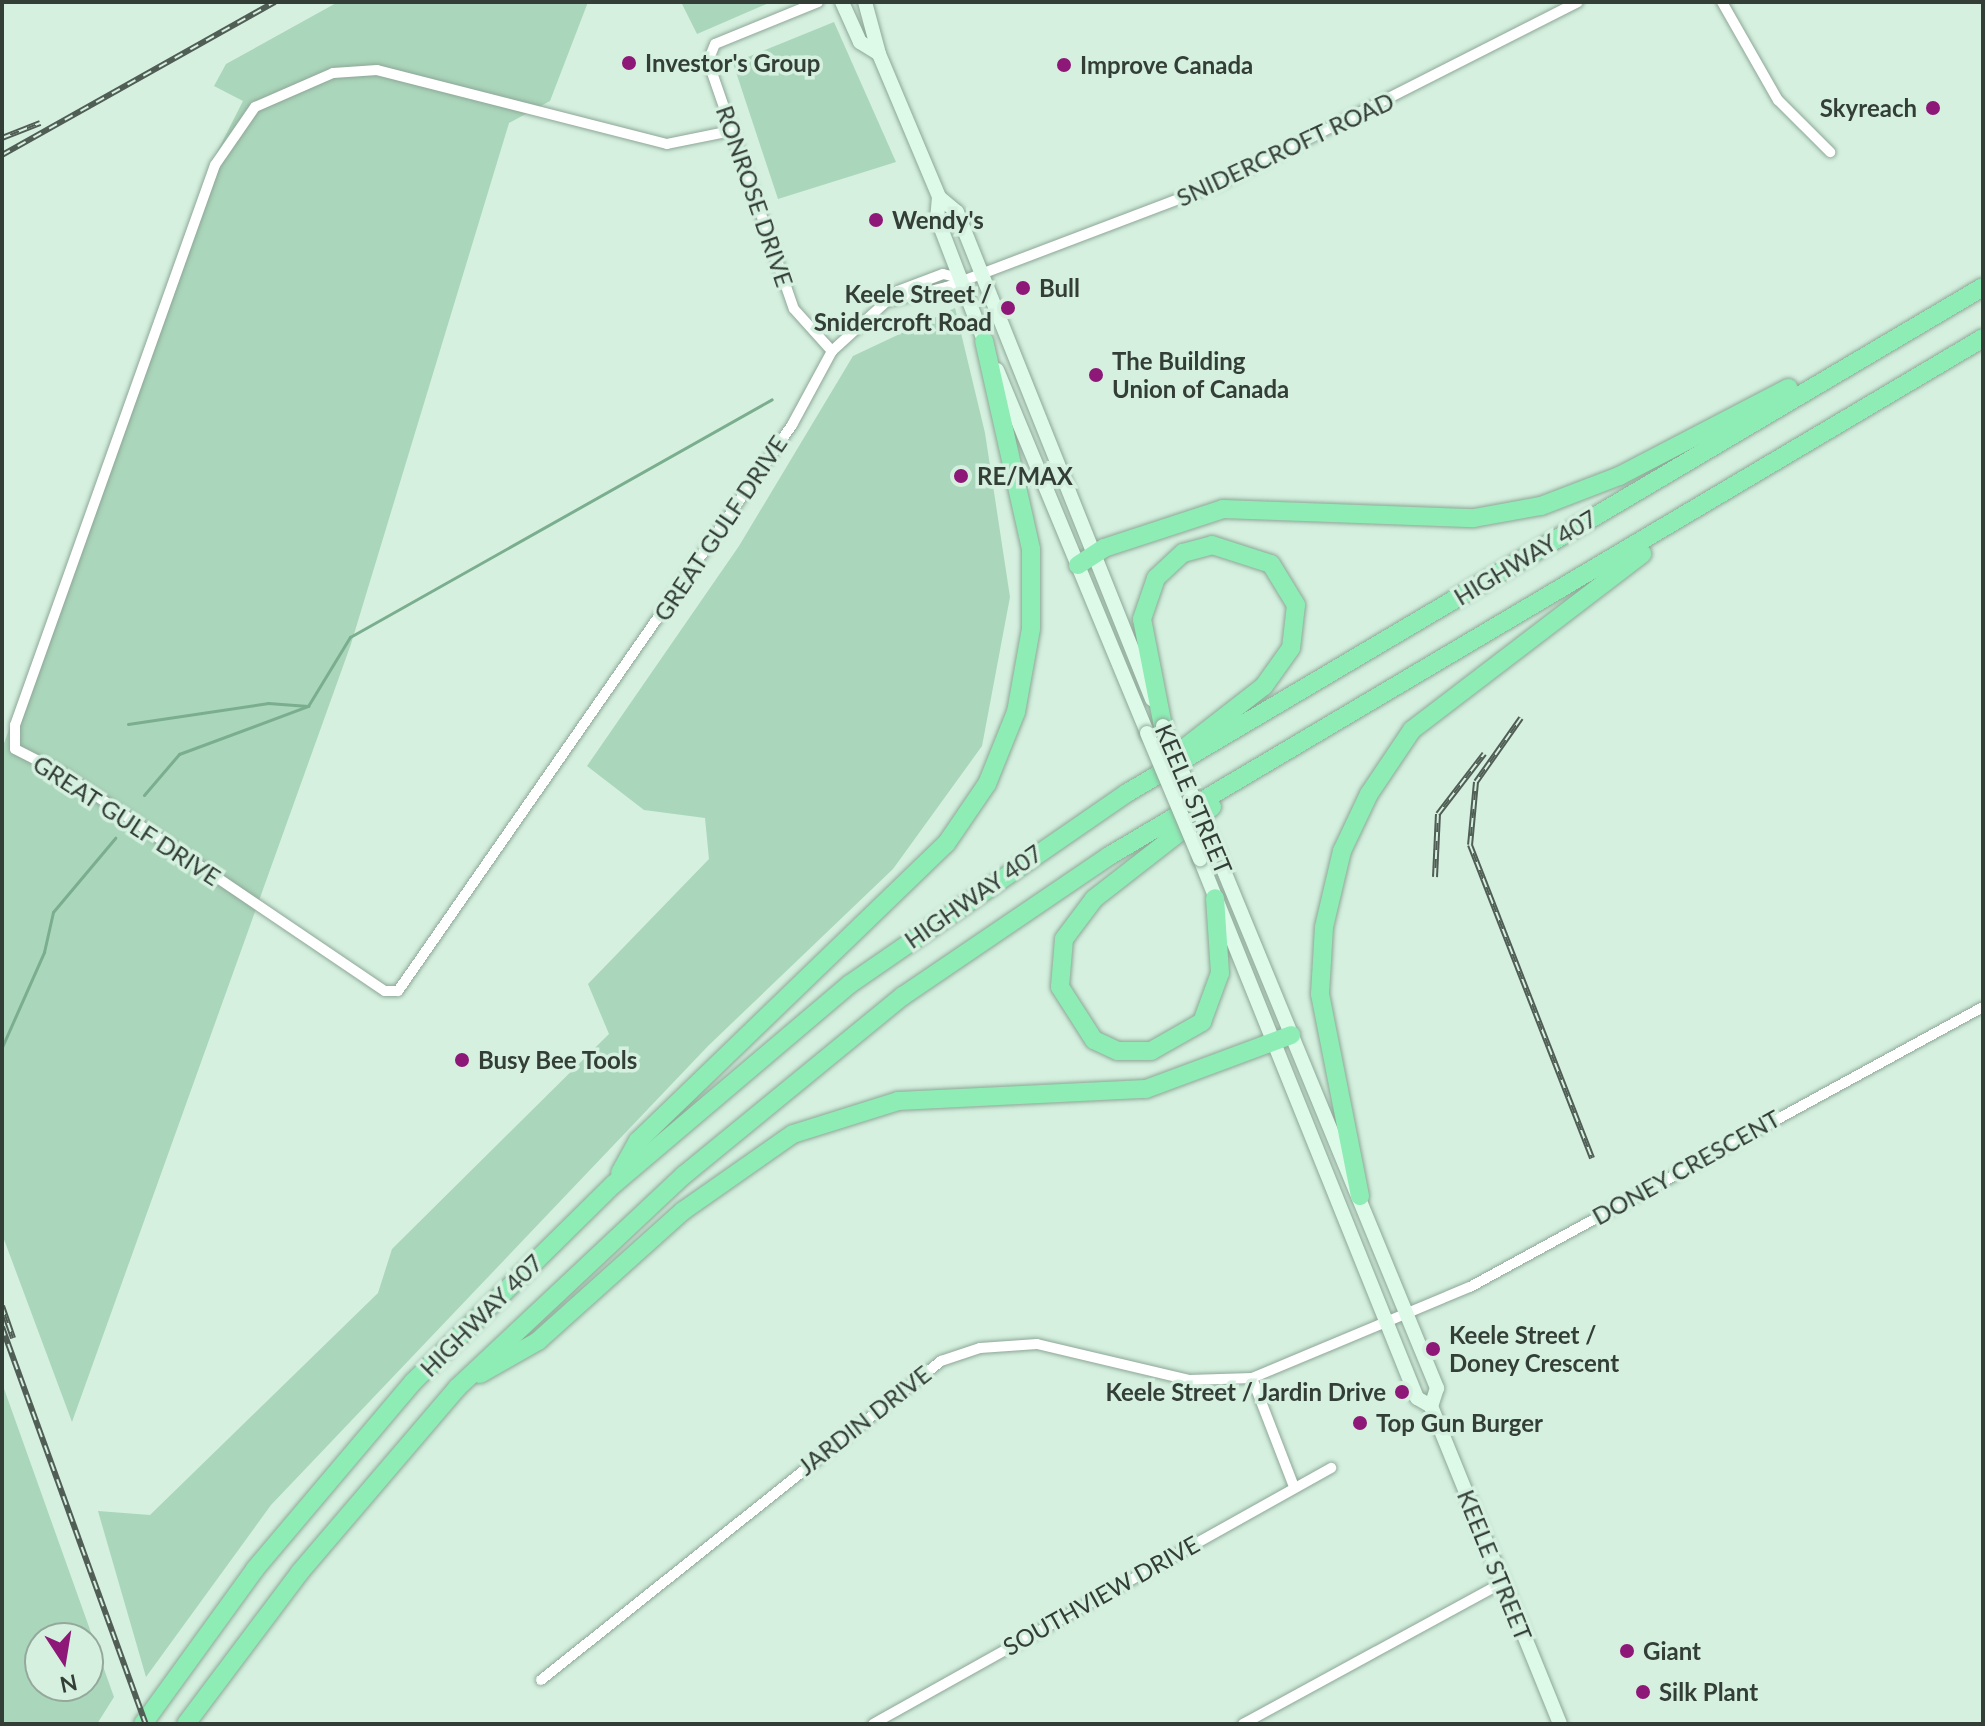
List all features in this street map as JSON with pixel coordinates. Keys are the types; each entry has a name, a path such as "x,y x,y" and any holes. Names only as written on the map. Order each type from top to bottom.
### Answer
{"highway":[{"name":"HIGHWAY 407","path":"143,1724 255,1569 413,1382 614,1184 873,967 1127,793 1983,287"},
{"path":"1086,560 1223,509 1474,518 1541,506 1619,476 1906,332"},
{"name":"HIGHWAY 407","path":"186,1724 300,1572 457,1388 684,1175 903,996 1036,902 1983,338"},
{"path":"614,1184 638,1141 946,844 987,784 1016,712 1031,629 1031,549 984,341"},
{"path":"1360,1196 1320,994 1324,927 1342,851 1369,794 1412,730 1489,665 1731,489"},
{"path":"1127,793 1279,670 1298,621 1291,590 1271,564 1212,545 1183,553 1156,578 1142,619 1155,730"},
{"path":"1215,898 1220,973 1202,1022 1151,1051 1118,1051 1094,1040 1060,987 1058,961 1074,920 1266,763"},
{"path":"457,1388 538,1341 683,1211 793,1134 898,1101 1146,1089 1282,1038"}],"main road":[{"name":"KEELE STREET","path":"842,2 860,42 879,54"},
{"name":"KEELE STREET","path":"865,2 879,54 939,197 957,212 1086,560 1155,730 1215,898 1360,1196 1437,1388 1431,1406"},
{"name":"KEELE STREET","path":"939,197 937,218 984,341 1086,560"},
{"name":"KEELE STREET","path":"1155,730 1217,854 1387,1324 1417,1398 1431,1406 1560,1724"}],"street":[{"name":"RONROSE DRIVE","path":"818,2 715,44 708,61 794,309 832,351"},
{"name":"SNIDERCROFT ROAD","path":"960,278 1233,177 1578,2"},
{"path":"1722,2 1778,100 1830,152"},
{"name":"GREAT GULF DRIVE","path":"731,131 667,144 377,70 320,77 255,107 215,165 15,725 15,749 64,774 385,991 398,991 792,425 832,351 890,301 960,278"},
{"name":"DONEY CRESCENT","path":"1387,1324 1408,1316 1983,1007"},
{"name":"JARDIN DRIVE","path":"541,1680 941,1361 980,1348 1037,1344 1189,1380 1252,1378 1387,1324"},
{"path":"1252,1378 1294,1487"},
{"name":"SOUTHVIEW DRIVE","path":"873,1724 1331,1468"},
{"path":"1243,1724 1502,1583"}],"green space":[{"path":"338,2 588,2 550,101 509,123 351,644 72,1422 2,1234 2,749 213,160 243,101 214,86 226,64"},
{"path":"681,2 771,2 697,34"},
{"path":"834,22 896,162 778,199 733,63"},
{"path":"955,308 985,433 1010,597 982,746 893,869 708,1046 271,1505 146,1677 98,1511 150,1515 378,1293 392,1249 609,1034 588,984 709,859 705,818 644,810 587,766 739,546 853,356"},
{"path":"2,1383 87,1622 24,1622 24,1702 104,1702 104,1669 114,1697 97,1724 2,1724"}],"waterway":[{"path":"144,795 179,754 308,706 350,637 772,399"},
{"path":"128,724 268,703 308,706"},
{"path":"2,1047 44,952 53,912 115,838"}],"railway":[{"path":"2,155 275,2"},
{"path":"2,138 40,123"},
{"path":"1521,718 1476,782 1470,845 1592,1158"},
{"path":"1435,877 1438,814 1484,754"},
{"path":"2,1306 13,1338"},
{"path":"2,1327 146,1724"}],"place":[{"name":"Investor's Group","path":"629,63"},
{"name":"Improve Canada","path":"1064,65"},
{"name":"Skyreach","path":"1933,108"},
{"name":"Wendy's","path":"876,220"},
{"name":"Bull","path":"1023,288"},
{"name":"Keele Street / Snidercroft Road","path":"1008,308"},
{"name":"The Building Union of Canada","path":"1096,375"},
{"name":"RE/MAX","path":"961,476"},
{"name":"Busy Bee Tools","path":"462,1060"},
{"name":"Keele Street / Doney Crescent","path":"1433,1349"},
{"name":"Keele Street / Jardin Drive","path":"1402,1392"},
{"name":"Top Gun Burger","path":"1360,1423"},
{"name":"Giant","path":"1627,1651"},
{"name":"Silk Plant","path":"1643,1692"}]}
